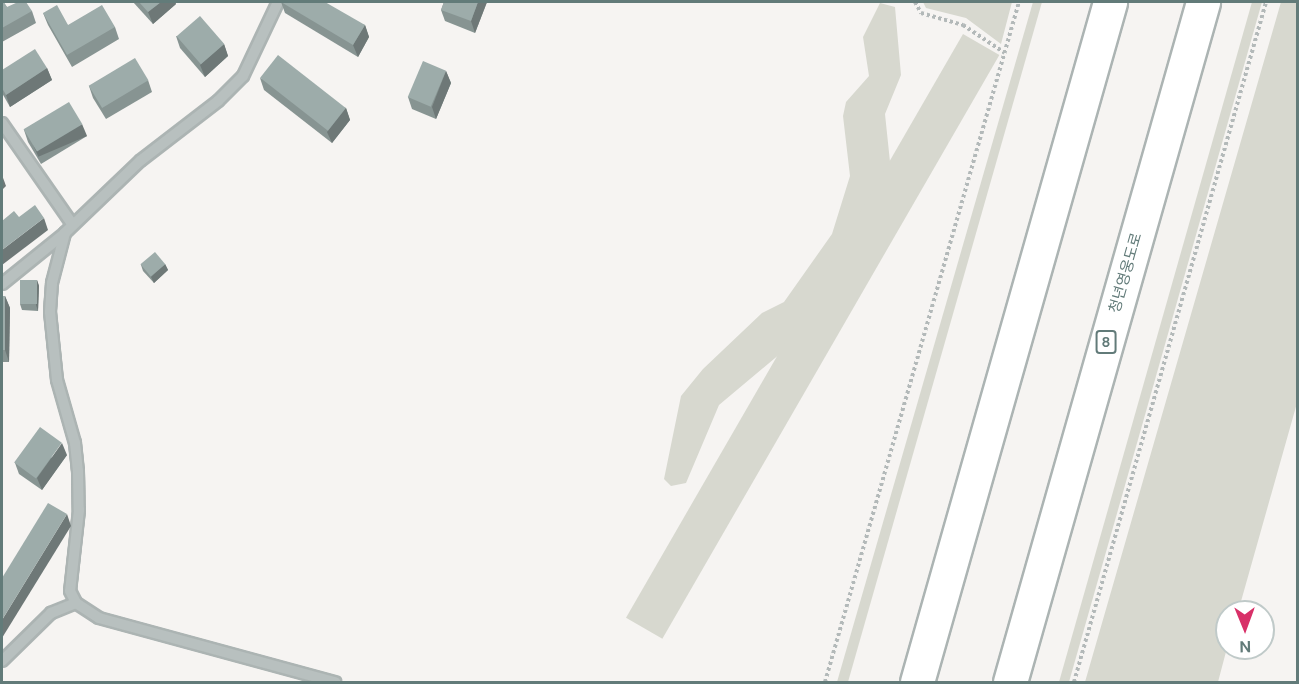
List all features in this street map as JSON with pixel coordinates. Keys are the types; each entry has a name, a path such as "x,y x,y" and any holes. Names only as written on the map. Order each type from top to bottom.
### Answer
{"highway":[{"path":"917,682 1110,2"},
{"name":"청년영웅도로","path":"1010,682 1203,2"}],"street":[{"path":"2,284 69,229 141,161 219,101 243,76 278,2"},
{"path":"2,123 69,229 52,283 50,312 57,380 75,443 78,471 79,510 69,574 70,591 76,603 99,618 335,682"},
{"path":"2,661 51,613 76,603"}],"path":[{"path":"915,2 921,13 963,25 1005,53"},
{"path":"825,682 1019,2"},
{"path":"1074,682 1266,2"}],"shaded area":[{"path":"923,2 1012,2 1001,44 966,18 926,8"},
{"path":"1033,2 1042,2 848,682 837,682"},
{"path":"1252,2 1262,2 1069,682 1059,682"},
{"path":"1281,2 1298,2 1297,403 1241,600 1215,600 1215,660 1224,660 1218,682 1085,682"},
{"path":"880,3 895,7 901,75 885,114 892,181 867,252 849,285 824,317 719,405 686,483 671,486 664,479 681,396 703,369 762,313 784,302 832,234 850,176 843,116 846,102 869,76 863,37"},
{"path":"963,34 999,55 662,639 626,618"}],"building":[{"path":"2,2 7,7 18,2 26,2 32,11 2,28"},
{"path":"139,2 161,2 148,12"},
{"path":"281,2 325,2 365,25 353,45"},
{"path":"444,2 478,2 471,21 441,10"},
{"path":"57,5 68,25 102,5 115,27 67,55 43,13"},
{"path":"200,16 224,44 201,64 177,36"},
{"path":"35,49 47,68 6,95 2,88 2,70"},
{"path":"278,55 346,108 328,131 260,78"},
{"path":"135,58 148,80 102,108 89,86"},
{"path":"423,61 446,71 431,107 408,97"},
{"path":"69,102 82,124 37,152 24,129"},
{"path":"35,205 44,218 2,250 2,221 14,211 19,217"},
{"path":"155,252 165,264 151,276 140,264"},
{"path":"20,280 37,280 37,304 20,304"},
{"path":"2,296 5,296 5,350 2,350"},
{"path":"40,427 62,443 36,478 14,463"},
{"path":"48,503 67,514 2,620 2,578"}]}
